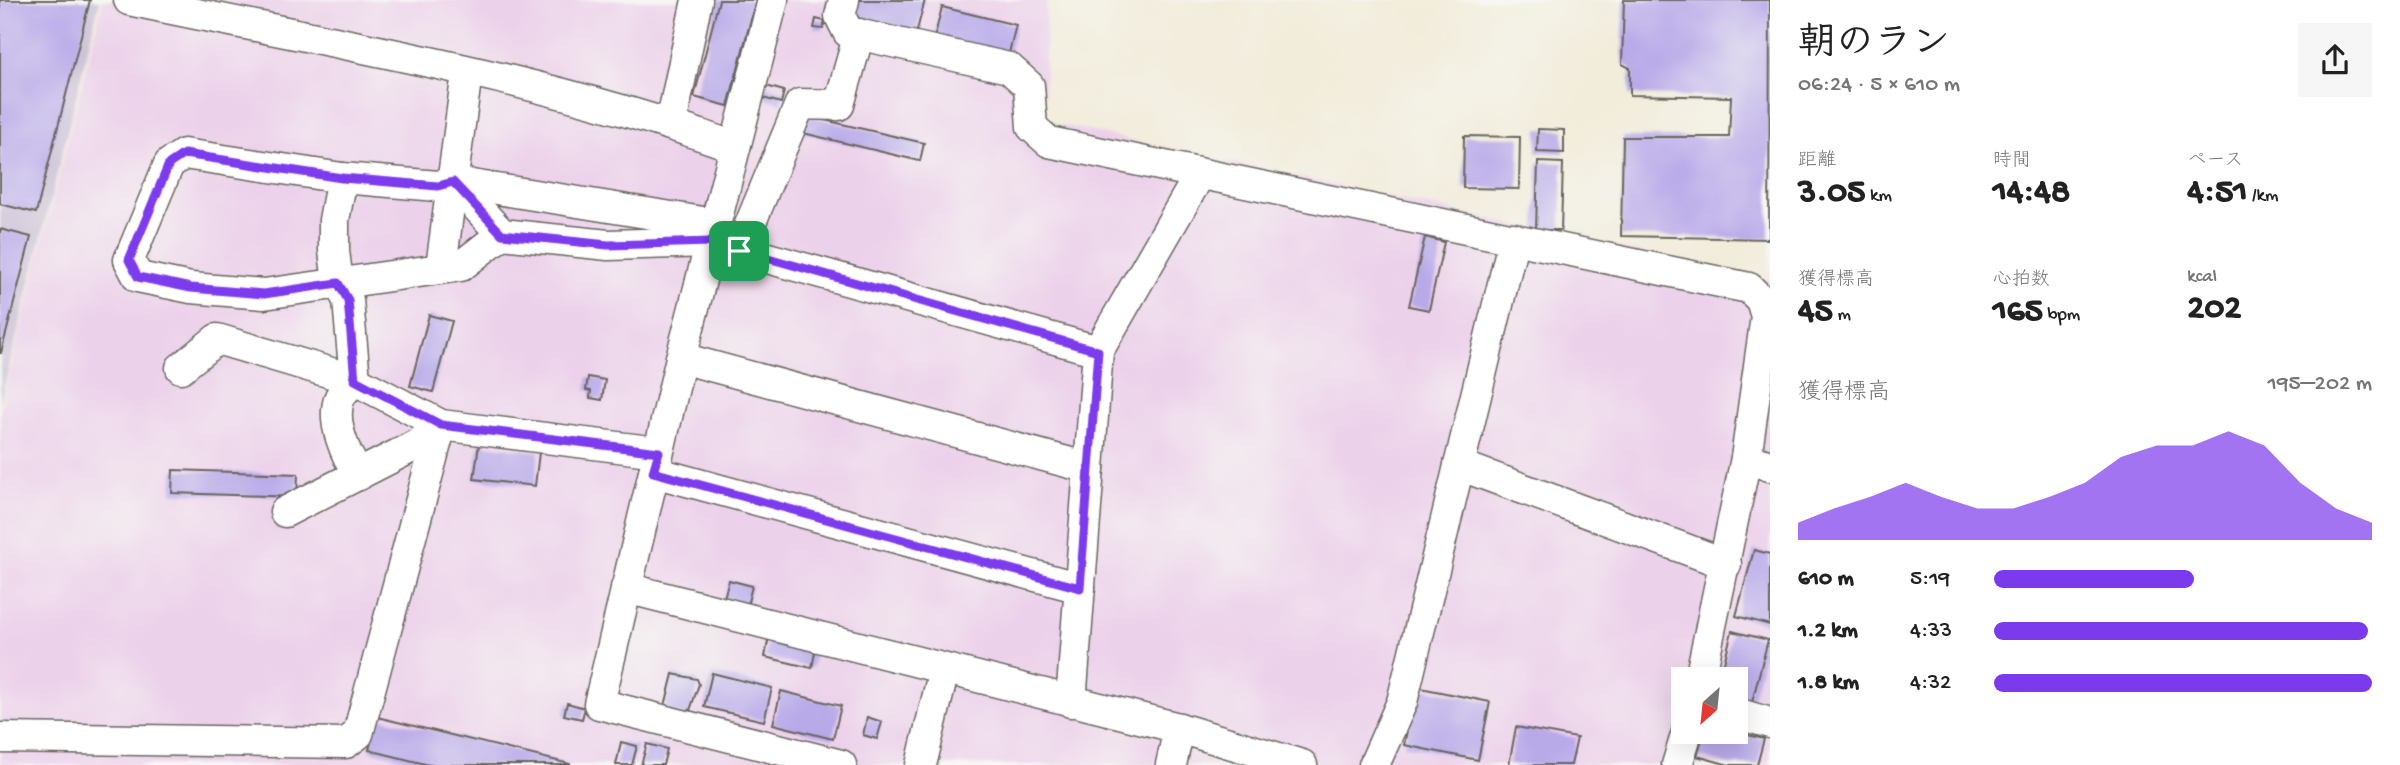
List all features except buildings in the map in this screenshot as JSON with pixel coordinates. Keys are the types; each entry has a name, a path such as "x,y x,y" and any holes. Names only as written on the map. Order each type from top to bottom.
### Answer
{"lane":[{"path":"129,0 467,72 671,124 735,147"},
{"path":"671,124 698,0"},
{"path":"773,0 681,358 599,704 841,765"},
{"path":"844,0 840,16 848,32 1009,68 1029,86 1032,127 1049,142 1749,288 1761,300 1766,316 1758,462 1726,564 1703,667"},
{"path":"739,251 800,104 839,105 859,34"},
{"path":"441,267 466,87"},
{"path":"502,234 461,266 264,294 191,288 138,277 129,260 169,164 184,154 342,178 438,186 453,182 713,233 739,251 1098,351"},
{"path":"1071,702 1098,351 1200,174"},
{"path":"342,178 334,220 334,251 338,283 348,300 355,380 341,396 337,413 347,457 359,475"},
{"path":"453,182 502,234 608,245 713,233"},
{"path":"1374,765 1402,702 1514,238"},
{"path":"181,368 217,338 355,380 441,425 656,462 1080,588"},
{"path":"681,358 1089,468"},
{"path":"285,512 419,443 441,425"},
{"path":"0,738 346,743 358,734 441,425"},
{"path":"1459,465 1726,564"},
{"path":"626,588 1179,728 1302,765"},
{"path":"921,765 944,670"},
{"path":"1748,717 1770,723"},
{"path":"1171,765 1179,728"},
{"path":"1677,765 1683,744"}],"shaded area":[{"path":"0,0 100,0 0,404"},
{"path":"103,0 1046,0 1044,121 1770,281 1770,765 0,765 0,411"}],"route":[{"path":"184,154 342,178 438,186 453,182 502,234 608,245 711,242 739,251 1098,351 1080,588 653,472 659,452 441,425 355,380 348,300 338,283 264,294 191,288 138,277 129,260 169,164 184,154"}]}
